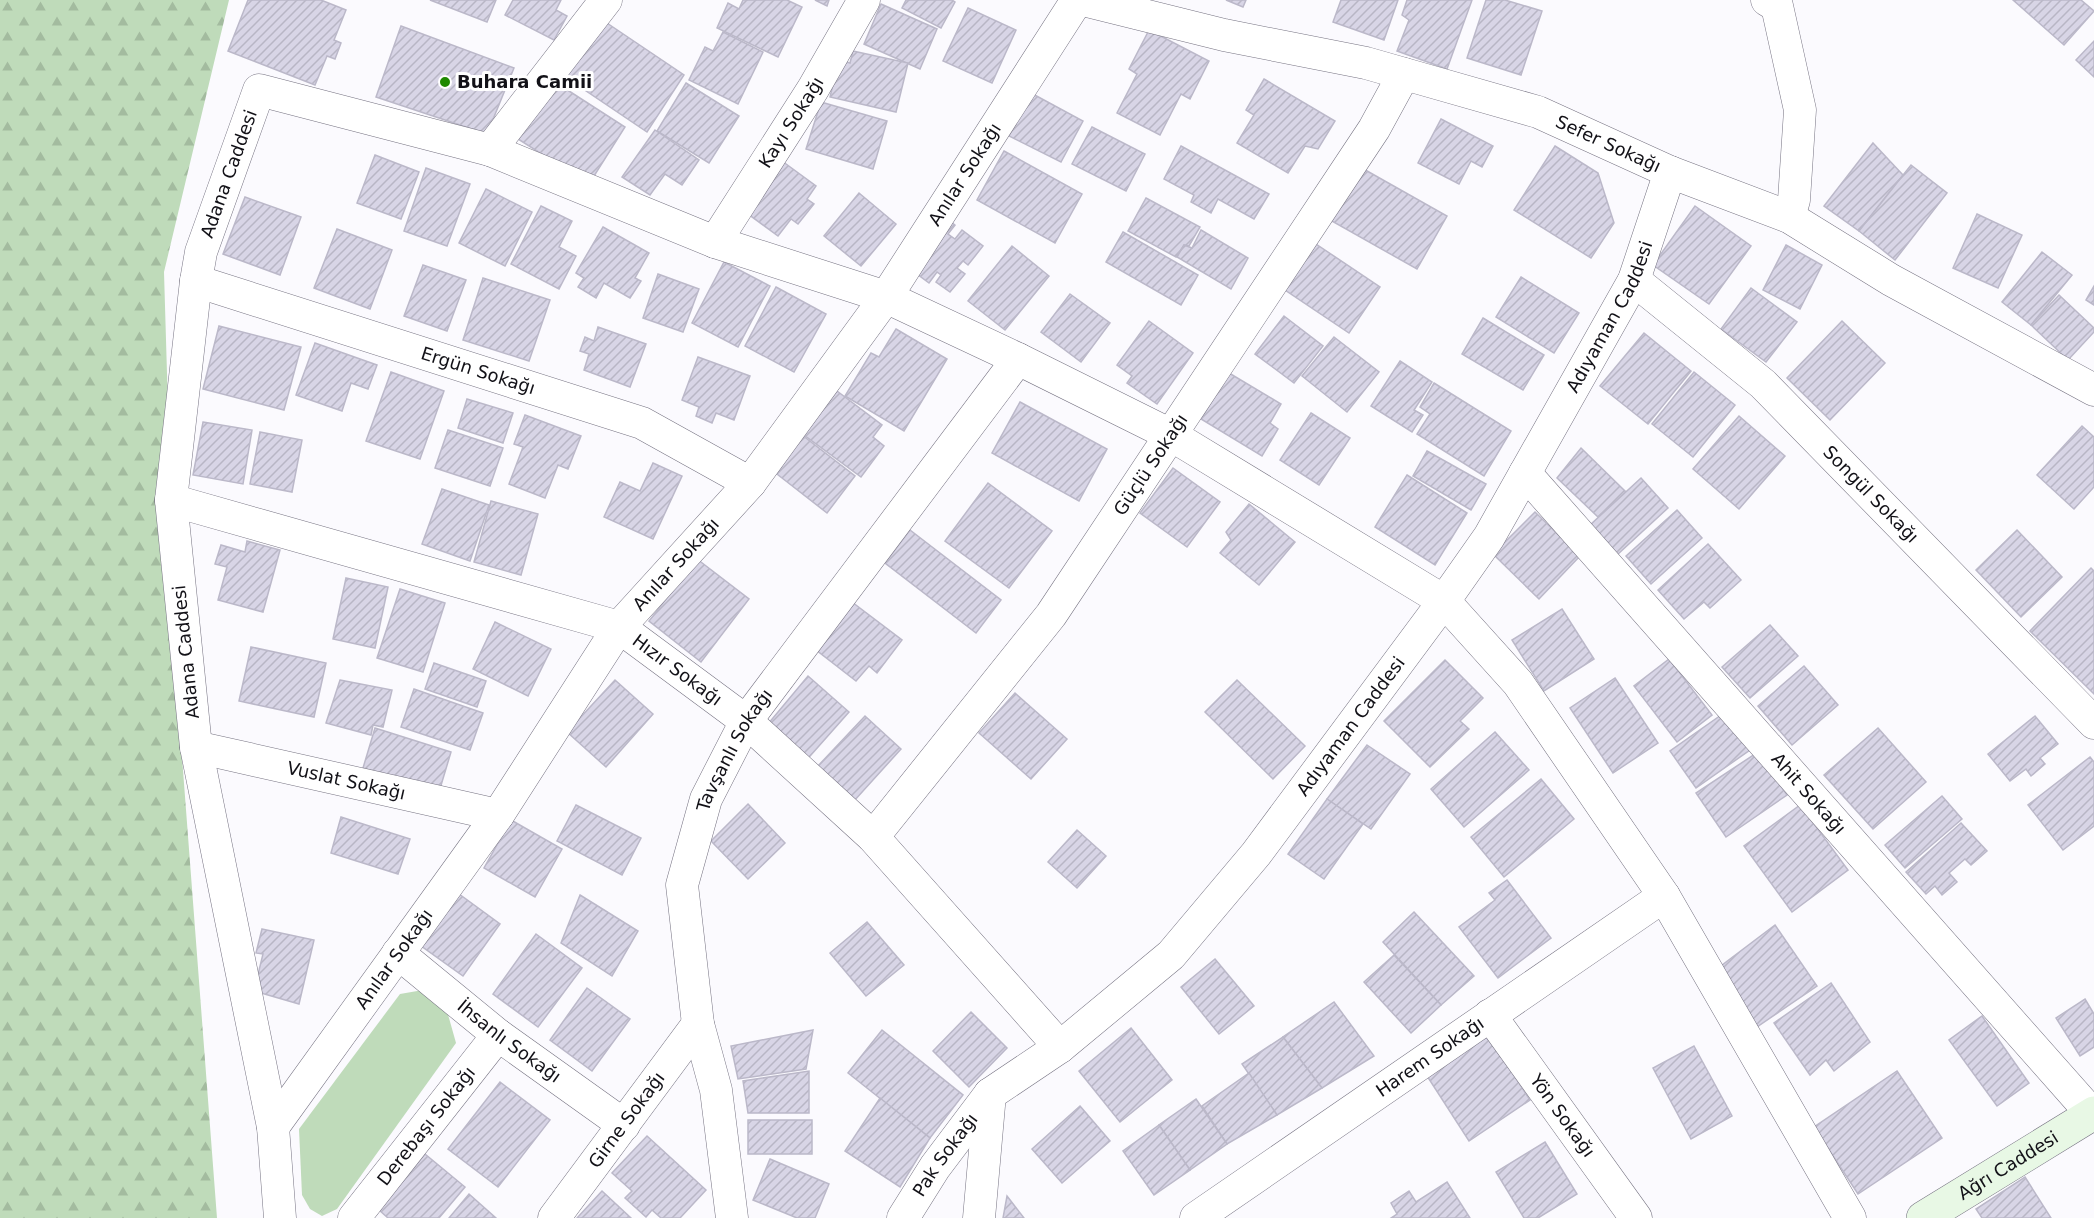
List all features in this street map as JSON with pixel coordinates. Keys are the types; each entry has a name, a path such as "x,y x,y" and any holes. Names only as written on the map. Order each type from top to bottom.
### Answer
{"main road":[{"name":"Ağrı Caddesi","path":"1923,1218 2093,1113"}],"street":[{"path":"606,0 490,150 715,242 886,297 1018,359 1171,435 1444,601 1518,683 1664,896 1850,1218"},
{"name":"Kayı Sokağı","path":"715,242 813,89 864,0"},
{"name":"Anılar Sokağı","path":"273,1127 498,815 619,627 750,483 886,297 1077,0"},
{"name":"Sefer Sokağı","path":"1083,0 1224,35 1366,63 1538,112 1670,172 1789,217 1891,280 2094,390"},
{"path":"1767,0 1777,6 1800,110 1794,200 1789,217"},
{"name":"Güçlü Sokağı","path":"873,837 1050,615 1374,129 1404,74"},
{"name":"Adana Caddesi","path":"280,1218 273,1127 196,747 171,500 195,281 201,252 259,90 490,150"},
{"name":"Adıyaman Caddesi","path":"990,1094 1060,1047 1172,955 1256,854 1444,601 1489,537 1634,280 1670,172"},
{"name":"Songül Sokağı","path":"1634,280 1763,384 2094,723"},
{"name":"Ergün Sokağı","path":"195,281 642,423 750,483"},
{"name":"Tavşanlı Sokağı","path":"732,1218 716,1090 698,1024 682,885 706,799 746,722 1018,359"},
{"name":"Ahit Sokağı","path":"1525,473 2093,1113"},
{"name":"Hızır Sokağı","path":"171,500 619,627 746,722 873,837 1060,1047"},
{"name":"Vuslat Sokağı","path":"196,747 498,815"},
{"name":"Harem Sokağı","path":"1196,1218 1664,896"},
{"name":"İhsanlı Sokağı","path":"399,953 498,1035 624,1125"},
{"name":"Yön Sokağı","path":"1490,1015 1624,1214"},
{"name":"Girne Sokağı","path":"554,1218 698,1024"},
{"name":"Derebaşı Sokağı","path":"354,1218 498,1035"},
{"path":"979,1218 990,1094"},
{"name":"Pak Sokağı","path":"903,1218 935,1167 990,1094"}],"green space":[{"path":"0,0 229,0 164,272 176,678 217,1218 0,1218"},
{"path":"423,990 447,1011 456,1043 337,1209 322,1216 310,1209 302,1195 299,1129 400,994"}],"building":[{"path":"248,0 321,0 346,10 334,40 341,43 335,59 327,56 315,85 228,51"},
{"path":"430,0 496,0 487,22"},
{"path":"513,0 561,0 556,10 567,16 554,40 505,15"},
{"path":"743,0 787,0 802,7 778,57 717,28 728,3 739,9"},
{"path":"815,0 829,0 827,6"},
{"path":"906,0 952,0 955,2 941,28 902,8"},
{"path":"1226,0 1246,0 1243,7"},
{"path":"1341,0 1398,0 1384,40 1333,22"},
{"path":"1407,0 1472,0 1447,69 1397,51 1409,20 1402,15"},
{"path":"1486,0 1505,0 1542,11 1521,75 1467,58"},
{"path":"2013,0 2081,0 2094,11 2064,45"},
{"path":"881,4 937,29 920,69 864,44"},
{"path":"968,8 1016,30 992,83 943,61"},
{"path":"601,19 684,75 647,132 564,76"},
{"name":"Buhara Camii","path":"401,26 514,68 487,134 376,97"},
{"path":"1149,30 1209,61 1190,99 1181,94 1160,135 1117,113 1137,74 1129,69"},
{"path":"723,32 763,52 738,104 689,80 705,47 713,51"},
{"path":"2094,41 2094,77 2076,60"},
{"path":"853,51 908,63 896,112 830,97 839,60 850,63"},
{"path":"1264,79 1335,121 1318,149 1305,146 1288,173 1237,143 1254,115 1246,110"},
{"path":"555,82 625,127 589,184 518,139"},
{"path":"686,83 739,116 709,163 657,131"},
{"path":"1031,93 1083,121 1061,162 1009,136"},
{"path":"821,102 887,121 873,169 806,149"},
{"path":"1441,119 1493,146 1482,167 1471,161 1459,184 1418,163"},
{"path":"1092,127 1145,154 1126,191 1072,164"},
{"path":"655,130 699,160 682,185 665,174 650,195 622,177"},
{"path":"1873,143 1903,175 1859,231 1824,206"},
{"path":"1181,146 1269,194 1254,219 1218,199 1211,213 1191,202 1194,195 1164,179"},
{"path":"1555,146 1598,173 1614,223 1591,258 1514,210"},
{"path":"1004,151 1082,194 1055,243 977,200"},
{"path":"375,155 419,172 401,219 357,203"},
{"path":"782,161 816,186 807,199 814,204 798,224 791,219 778,236 744,211"},
{"path":"1911,165 1947,193 1895,260 1859,231"},
{"path":"1360,167 1447,216 1417,269 1330,220"},
{"path":"426,168 470,184 447,246 404,231"},
{"path":"486,189 532,212 505,266 459,243"},
{"path":"859,193 896,224 861,266 824,236"},
{"path":"245,197 301,217 280,275 223,254"},
{"path":"1146,198 1200,227 1189,246 1184,245 1176,257 1128,231"},
{"path":"541,206 572,221 559,247 576,256 559,289 511,264"},
{"path":"1695,206 1751,246 1709,304 1653,265"},
{"path":"1977,214 2022,235 1998,288 1953,268"},
{"path":"950,221 955,225 948,234 955,239 962,230 983,246 968,265 963,261 957,268 965,274 950,292 936,282 941,275 937,272 929,283 913,271"},
{"path":"603,227 649,253 635,278 641,281 630,298 604,283 596,298 578,287 584,278 576,273"},
{"path":"337,229 392,250 370,309 314,288"},
{"path":"1201,230 1248,258 1231,289 1177,257 1184,245 1192,248"},
{"path":"1123,232 1198,275 1181,305 1106,262"},
{"path":"1313,242 1380,287 1349,333 1282,288"},
{"path":"1786,245 1822,265 1800,309 1763,290"},
{"path":"1012,246 1049,276 1005,330 968,301"},
{"path":"2042,252 2072,275 2031,325 2002,302"},
{"path":"724,262 770,286 738,347 692,323"},
{"path":"423,265 466,280 447,331 404,316"},
{"path":"658,274 699,289 683,332 643,318"},
{"path":"1521,277 1579,313 1554,353 1496,317"},
{"path":"483,278 550,300 529,361 463,340"},
{"path":"2094,286 2094,305 2086,300"},
{"path":"776,287 826,314 794,372 745,346"},
{"path":"1751,288 1797,322 1766,362 1721,329"},
{"path":"1070,294 1110,323 1081,362 1041,332"},
{"path":"2059,295 2094,328 2094,332 2068,360 2031,325"},
{"path":"1284,316 1323,346 1294,383 1255,354"},
{"path":"1483,318 1544,355 1523,390 1462,354"},
{"path":"1149,321 1193,353 1157,404 1127,383 1132,376 1117,365"},
{"path":"1842,321 1885,363 1830,420 1787,378"},
{"path":"219,326 301,347 284,410 203,389"},
{"path":"598,327 646,344 630,387 584,370 589,354 580,351 585,337 594,341"},
{"path":"896,329 947,359 904,431 845,396 871,353 879,357"},
{"path":"1644,333 1691,371 1648,424 1600,386"},
{"path":"1334,337 1379,372 1347,412 1302,376"},
{"path":"315,343 377,365 368,389 351,383 342,411 296,395"},
{"path":"698,357 750,376 734,420 716,413 712,423 696,416 699,407 682,400"},
{"path":"1400,361 1432,382 1414,410 1423,415 1412,432 1371,406"},
{"path":"391,372 444,391 420,459 366,441"},
{"path":"1694,372 1735,405 1693,457 1652,424"},
{"path":"1229,373 1281,404 1270,423 1278,429 1262,456 1201,419"},
{"path":"1434,383 1511,431 1484,476 1417,434 1430,414 1420,407"},
{"path":"837,391 882,425 873,437 884,446 861,477 804,435"},
{"path":"467,399 513,413 503,443 458,428"},
{"path":"1020,402 1107,449 1079,501 992,453"},
{"path":"1311,413 1350,438 1319,485 1280,460"},
{"path":"525,415 581,436 568,469 558,465 545,498 509,484 523,447 514,444"},
{"path":"1739,416 1785,456 1739,509 1693,469"},
{"path":"203,422 252,430 243,484 193,475"},
{"path":"2082,426 2094,437 2094,487 2074,509 2037,475"},
{"path":"448,430 503,448 490,486 435,468"},
{"path":"260,432 302,440 292,492 250,484"},
{"path":"802,435 855,476 827,513 773,471"},
{"path":"1581,448 1626,492 1598,517 1557,478"},
{"path":"1427,451 1486,484 1471,510 1413,476"},
{"path":"653,463 682,476 653,539 604,517 620,482 640,491"},
{"path":"1173,468 1220,502 1187,547 1140,513"},
{"path":"1407,475 1467,513 1435,565 1375,527"},
{"path":"1641,478 1668,508 1617,555 1590,525"},
{"path":"988,483 1052,531 1009,588 945,541"},
{"path":"442,489 489,505 470,561 422,544"},
{"path":"491,501 538,514 521,575 474,562"},
{"path":"1249,504 1295,542 1259,585 1220,553 1231,540 1226,532"},
{"path":"1677,510 1702,538 1651,584 1626,556"},
{"path":"1535,512 1580,556 1539,599 1493,554"},
{"path":"910,530 1001,600 976,633 885,563"},
{"path":"2017,530 2062,577 2021,617 1976,570"},
{"path":"247,541 280,550 263,612 218,600 227,567 215,564 221,545 245,552"},
{"path":"1708,544 1741,580 1710,608 1704,602 1684,619 1658,590"},
{"path":"697,559 749,599 701,662 649,621"},
{"path":"2091,568 2094,571 2094,694 2030,631"},
{"path":"346,578 388,587 375,648 333,639"},
{"path":"400,589 445,603 423,672 377,658"},
{"path":"848,599 902,640 877,673 869,666 856,681 811,646"},
{"path":"1562,609 1594,659 1544,691 1512,640"},
{"path":"495,622 551,649 528,696 473,669"},
{"path":"1770,625 1798,656 1750,698 1722,667"},
{"path":"251,647 326,663 314,717 239,701"},
{"path":"1669,659 1712,715 1677,742 1634,686"},
{"path":"1445,660 1483,698 1460,721 1469,729 1430,767 1384,721"},
{"path":"434,663 486,681 477,707 425,689"},
{"path":"1804,666 1838,705 1792,745 1758,706"},
{"path":"808,676 849,712 803,764 763,730"},
{"path":"1615,678 1658,743 1613,773 1570,708"},
{"path":"340,680 392,690 383,727 373,725 371,735 326,723"},
{"path":"615,680 653,714 606,767 567,732"},
{"path":"1237,680 1305,746 1273,779 1205,712"},
{"path":"414,689 483,713 470,750 401,727"},
{"path":"1015,693 1067,739 1031,779 979,733"},
{"path":"1724,713 1750,750 1696,788 1670,751"},
{"path":"865,716 901,749 854,801 817,767"},
{"path":"2035,716 2058,744 2040,758 2045,764 2031,776 2026,769 2010,781 1988,754"},
{"path":"375,728 451,752 439,792 363,768"},
{"path":"1878,728 1926,782 1873,829 1824,775"},
{"path":"1495,732 1529,770 1464,827 1431,789"},
{"path":"1367,745 1410,774 1371,829 1327,799"},
{"path":"1758,752 1787,795 1726,837 1696,793"},
{"path":"2090,757 2094,762 2094,826 2063,850 2028,805"},
{"path":"1541,779 1574,819 1504,877 1471,837"},
{"path":"1942,796 1962,819 1905,868 1885,845"},
{"path":"1327,799 1363,824 1324,879 1288,854"},
{"path":"748,804 785,843 748,879 711,841"},
{"path":"576,805 641,838 622,875 557,841"},
{"path":"1800,805 1848,870 1792,912 1744,846"},
{"path":"341,817 410,839 398,874 331,853"},
{"path":"511,820 562,849 535,897 484,868"},
{"path":"1961,823 1987,851 1971,865 1965,859 1949,873 1957,882 1942,895 1935,886 1926,894 1906,872"},
{"path":"1077,830 1106,856 1077,888 1048,862"},
{"path":"1507,880 1551,938 1498,978 1459,927 1495,900 1489,893"},
{"path":"455,891 500,924 463,976 417,943"},
{"path":"580,895 638,931 612,976 561,943"},
{"path":"1414,912 1474,976 1441,1005 1383,942"},
{"path":"867,922 904,965 866,996 830,953"},
{"path":"1775,925 1817,986 1754,1029 1713,972"},
{"path":"262,929 314,940 299,1004 254,991 263,954 256,953"},
{"path":"536,934 582,968 538,1027 493,994"},
{"path":"1394,955 1441,1005 1411,1033 1364,982"},
{"path":"1215,959 1254,1006 1219,1034 1181,987"},
{"path":"1831,983 1870,1042 1834,1071 1826,1060 1810,1075 1774,1023"},
{"path":"587,988 630,1019 592,1071 550,1040"},
{"path":"2085,999 2094,1014 2094,1047 2080,1056 2056,1018"},
{"path":"1334,1002 1374,1056 1322,1088 1283,1037"},
{"path":"971,1012 1007,1048 969,1087 933,1051"},
{"path":"1982,1016 2029,1083 1997,1106 1949,1040"},
{"path":"1131,1028 1172,1080 1120,1122 1079,1071"},
{"path":"813,1030 806,1069 738,1079 731,1046"},
{"path":"882,1030 963,1095 930,1138 848,1073"},
{"path":"1488,1036 1530,1100 1469,1141 1427,1076"},
{"path":"1283,1037 1322,1088 1277,1115 1242,1064"},
{"path":"1694,1046 1732,1116 1691,1139 1653,1068"},
{"path":"809,1071 809,1113 748,1113 743,1081"},
{"path":"1897,1071 1942,1138 1858,1194 1814,1127"},
{"path":"1249,1073 1277,1115 1227,1144 1202,1106"},
{"path":"500,1082 550,1120 498,1187 448,1149"},
{"path":"880,1098 930,1138 900,1187 845,1151"},
{"path":"1196,1099 1227,1144 1190,1170 1159,1125"},
{"path":"1080,1106 1110,1141 1062,1183 1032,1149"},
{"path":"748,1120 812,1120 812,1154 748,1154"},
{"path":"1159,1125 1190,1170 1154,1195 1123,1151"},
{"path":"647,1136 706,1190 680,1218 661,1218 652,1210 646,1217 625,1198 632,1191 612,1173"},
{"path":"1545,1142 1577,1194 1538,1218 1524,1218 1496,1172"},
{"path":"425,1154 465,1187 439,1218 388,1218 379,1210"},
{"path":"770,1159 829,1184 815,1218 797,1218 753,1200"},
{"path":"2025,1177 2051,1218 1982,1218 1976,1209"},
{"path":"1447,1182 1470,1218 1391,1218 1397,1214 1391,1203 1409,1191 1416,1202"},
{"path":"602,1191 631,1218 577,1218"},
{"path":"469,1194 496,1218 449,1218"},
{"path":"1007,1196 1024,1218 1003,1218"}],"place":[{"name":"Buhara Camii","path":"445,82"}]}
